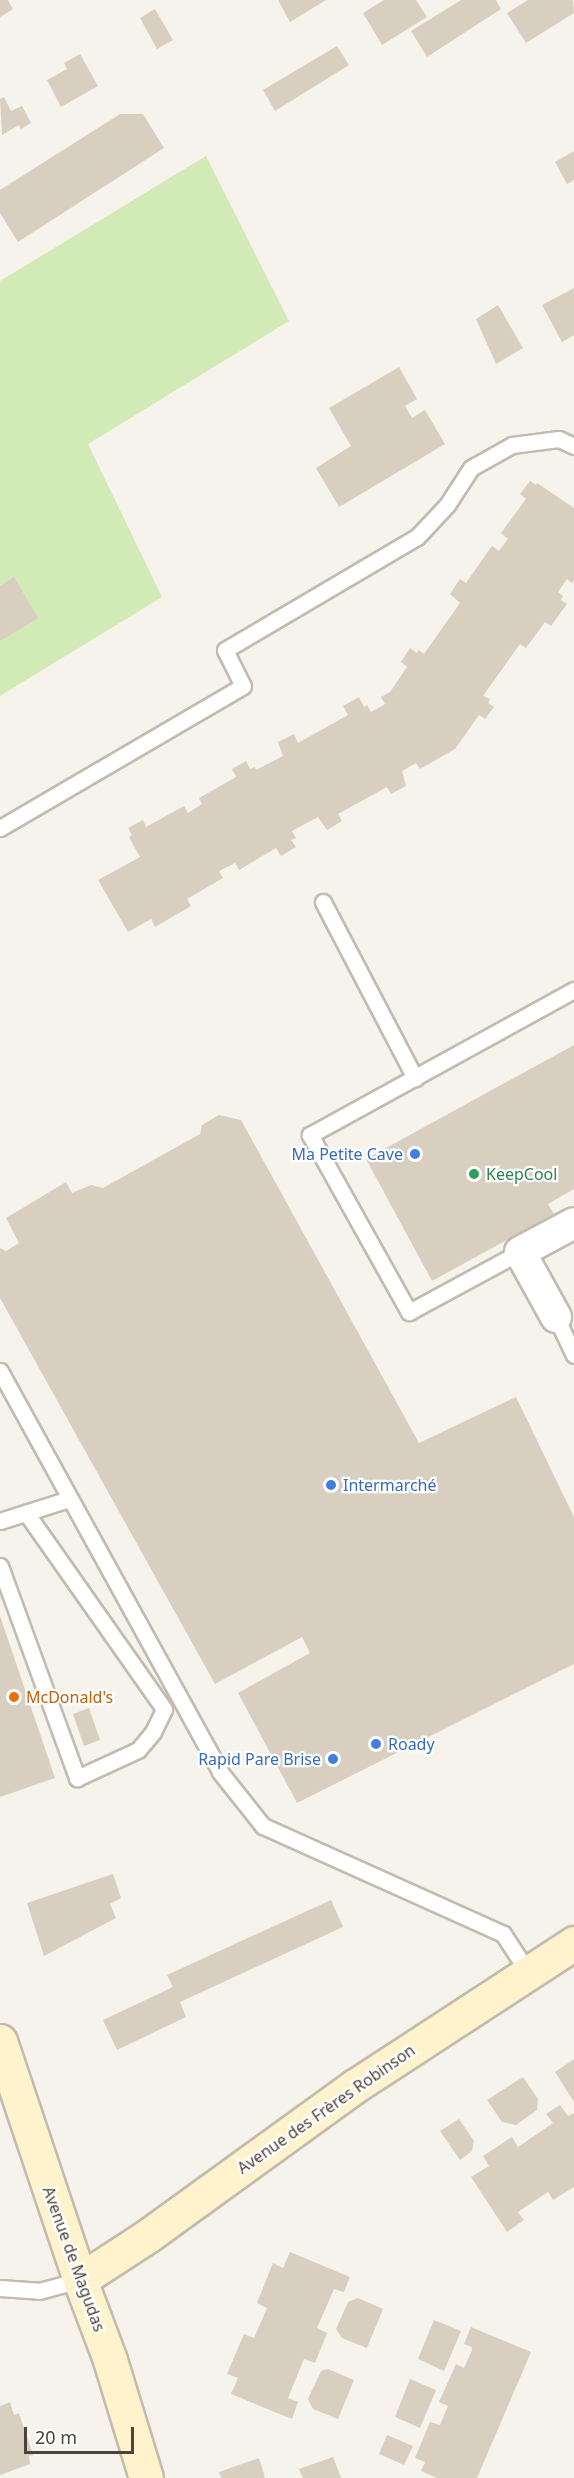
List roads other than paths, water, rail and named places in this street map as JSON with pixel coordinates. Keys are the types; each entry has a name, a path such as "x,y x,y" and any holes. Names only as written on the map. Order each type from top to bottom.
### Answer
{"street":[{"path":"556,1317 520,1252 574,1222"},
{"name":"Avenue des Frères Robinson","path":"80,2280 149,2235 355,2086 574,1942"},
{"name":"Avenue de Magudas","path":"0,2042 80,2280 110,2360 146,2478"}],"lane":[{"path":"0,828 243,686 225,650 417,537 447,505 471,468 512,446 559,439 574,446"},
{"path":"323,902 415,1078"},
{"path":"520,1252 409,1312 310,1135 574,990"},
{"path":"556,1317 574,1355"},
{"path":"0,1371 220,1772 263,1826 503,1934 528,1972"},
{"path":"0,1521 69,1499"},
{"path":"0,1566 77,1778 138,1750 153,1732 164,1709 26,1513"},
{"path":"0,2288 39,2291 80,2280"}],"place":[{"name":"Ma Petite Cave","path":"415,1154"},
{"name":"KeepCool","path":"474,1174"},
{"name":"Intermarché","path":"331,1485"},
{"name":"McDonald's","path":"14,1697"},
{"name":"Roady","path":"376,1744"},
{"name":"Rapid Pare Brise","path":"333,1759"}]}
